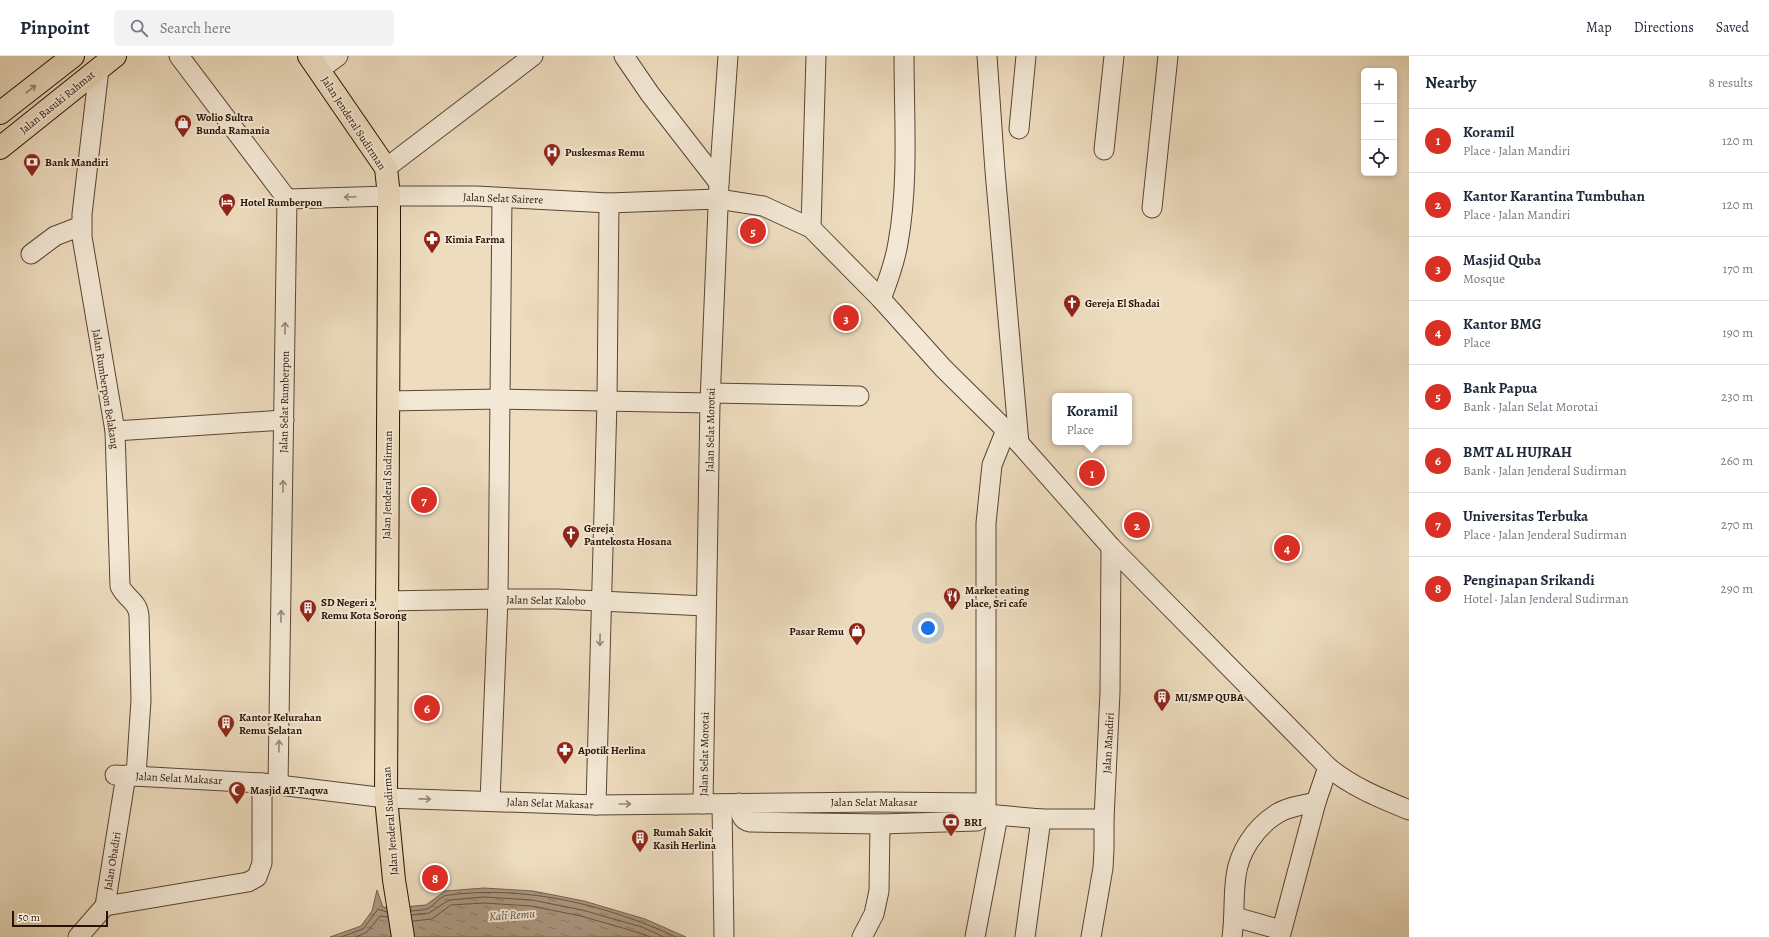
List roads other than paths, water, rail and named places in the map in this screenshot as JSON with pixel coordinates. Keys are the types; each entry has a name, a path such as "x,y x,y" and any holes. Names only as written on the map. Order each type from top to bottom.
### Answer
{"main road":[{"path":"0,113 73,56"},
{"name":"Jalan Basuki Rahmat","path":"0,148 107,62"},
{"name":"Jalan Jenderal Sudirman","path":"314,63 386,168 389,196 386,798 394,880 403,937"}],"street":[{"path":"179,56 287,199"},
{"path":"314,63 338,56"},
{"path":"386,168 533,56"},
{"path":"624,56 719,191"},
{"name":"Jalan Selat Morotai","path":"724,937 721,804 706,606 711,398 719,191 728,56"},
{"path":"810,228 816,56"},
{"path":"881,299 892,267 898,243 902,206 904,168 904,56"},
{"path":"975,937 990,811 986,522 992,465 1013,436 987,56"},
{"path":"1019,129 1026,56"},
{"path":"1104,150 1114,56"},
{"path":"1152,208 1168,56"},
{"name":"Jalan Rumberpon Belakang","path":"107,62 81,226 83,250 117,448 119,577 122,592 137,605 139,616 141,700 126,775"},
{"name":"Jalan Selat Sairere","path":"287,199 389,196 476,196 609,203 719,191 763,206 810,228 881,299 943,368 1013,436 1112,547 1328,767 1346,781 1363,791 1409,810"},
{"path":"490,801 498,599 502,198"},
{"name":"Jalan Selat Rumberpon","path":"105,906 248,882 257,877 262,863 270,784 284,420 287,199"},
{"path":"596,804 607,401 609,203"},
{"path":"31,254 55,236 81,226"},
{"path":"388,401 500,399 607,401 860,396"},
{"path":"115,431 284,420"},
{"name":"Jalan Mandiri","path":"1091,937 1102,868 1110,692 1112,547"},
{"name":"Jalan Selat Kalobo","path":"386,601 498,599 706,606"},
{"path":"1235,917 1280,934 1316,802 1328,767"},
{"name":"Jalan Selat Makasar","path":"126,775 270,784 386,798 596,804 721,804 990,811 1041,819 1104,819"},
{"name":"Jalan Obadiri","path":"78,937 105,906 126,775"},
{"path":"1232,937 1235,917 1235,877 1238,864 1251,838 1274,815 1316,802"},
{"path":"721,804 741,815 746,821 750,822 880,824 977,821 982,819 990,811"},
{"path":"1025,937 1041,819"},
{"path":"862,937 874,914 879,891 880,824"}],"water":[{"name":"Kali Remu","path":"484,888 533,891 584,901 645,919 686,937 330,937 361,926 372,911 377,890 383,907 391,908 426,905 445,891"}],"place":[{"name":"Wolio Sultra Bunda Ramania","path":"183,138"},
{"name":"Puskesmas Remu","path":"552,167"},
{"name":"Bank Mandiri","path":"32,177"},
{"name":"Hotel Rumberpon","path":"227,217"},
{"name":"Bank Papua","path":"753,231"},
{"name":"Kimia Farma","path":"432,254"},
{"name":"Masjid Quba","path":"846,318"},
{"name":"Gereja El Shadai","path":"1072,318"},
{"name":"Koramil","path":"1092,473"},
{"name":"Universitas Terbuka","path":"424,500"},
{"name":"Kantor Karantina Tumbuhan","path":"1137,525"},
{"name":"Kantor BMG","path":"1287,548"},
{"name":"Gereja Pantekosta Hosana","path":"571,549"},
{"name":"Market eating place, Sri cafe","path":"952,611"},
{"name":"SD Negeri 2 Remu Kota Sorong","path":"308,623"},
{"name":"Pasar Remu","path":"857,646"},
{"name":"BMT AL HUJRAH","path":"427,708"},
{"name":"MI/SMP QUBA","path":"1162,712"},
{"name":"Kantor Kelurahan Remu Selatan","path":"226,738"},
{"name":"Apotik Herlina","path":"565,765"},
{"name":"Masjid AT-Taqwa","path":"237,805"},
{"name":"BRI","path":"951,837"},
{"name":"Rumah Sakit Kasih Herlina","path":"640,853"},
{"name":"Penginapan Srikandi","path":"435,878"}]}
